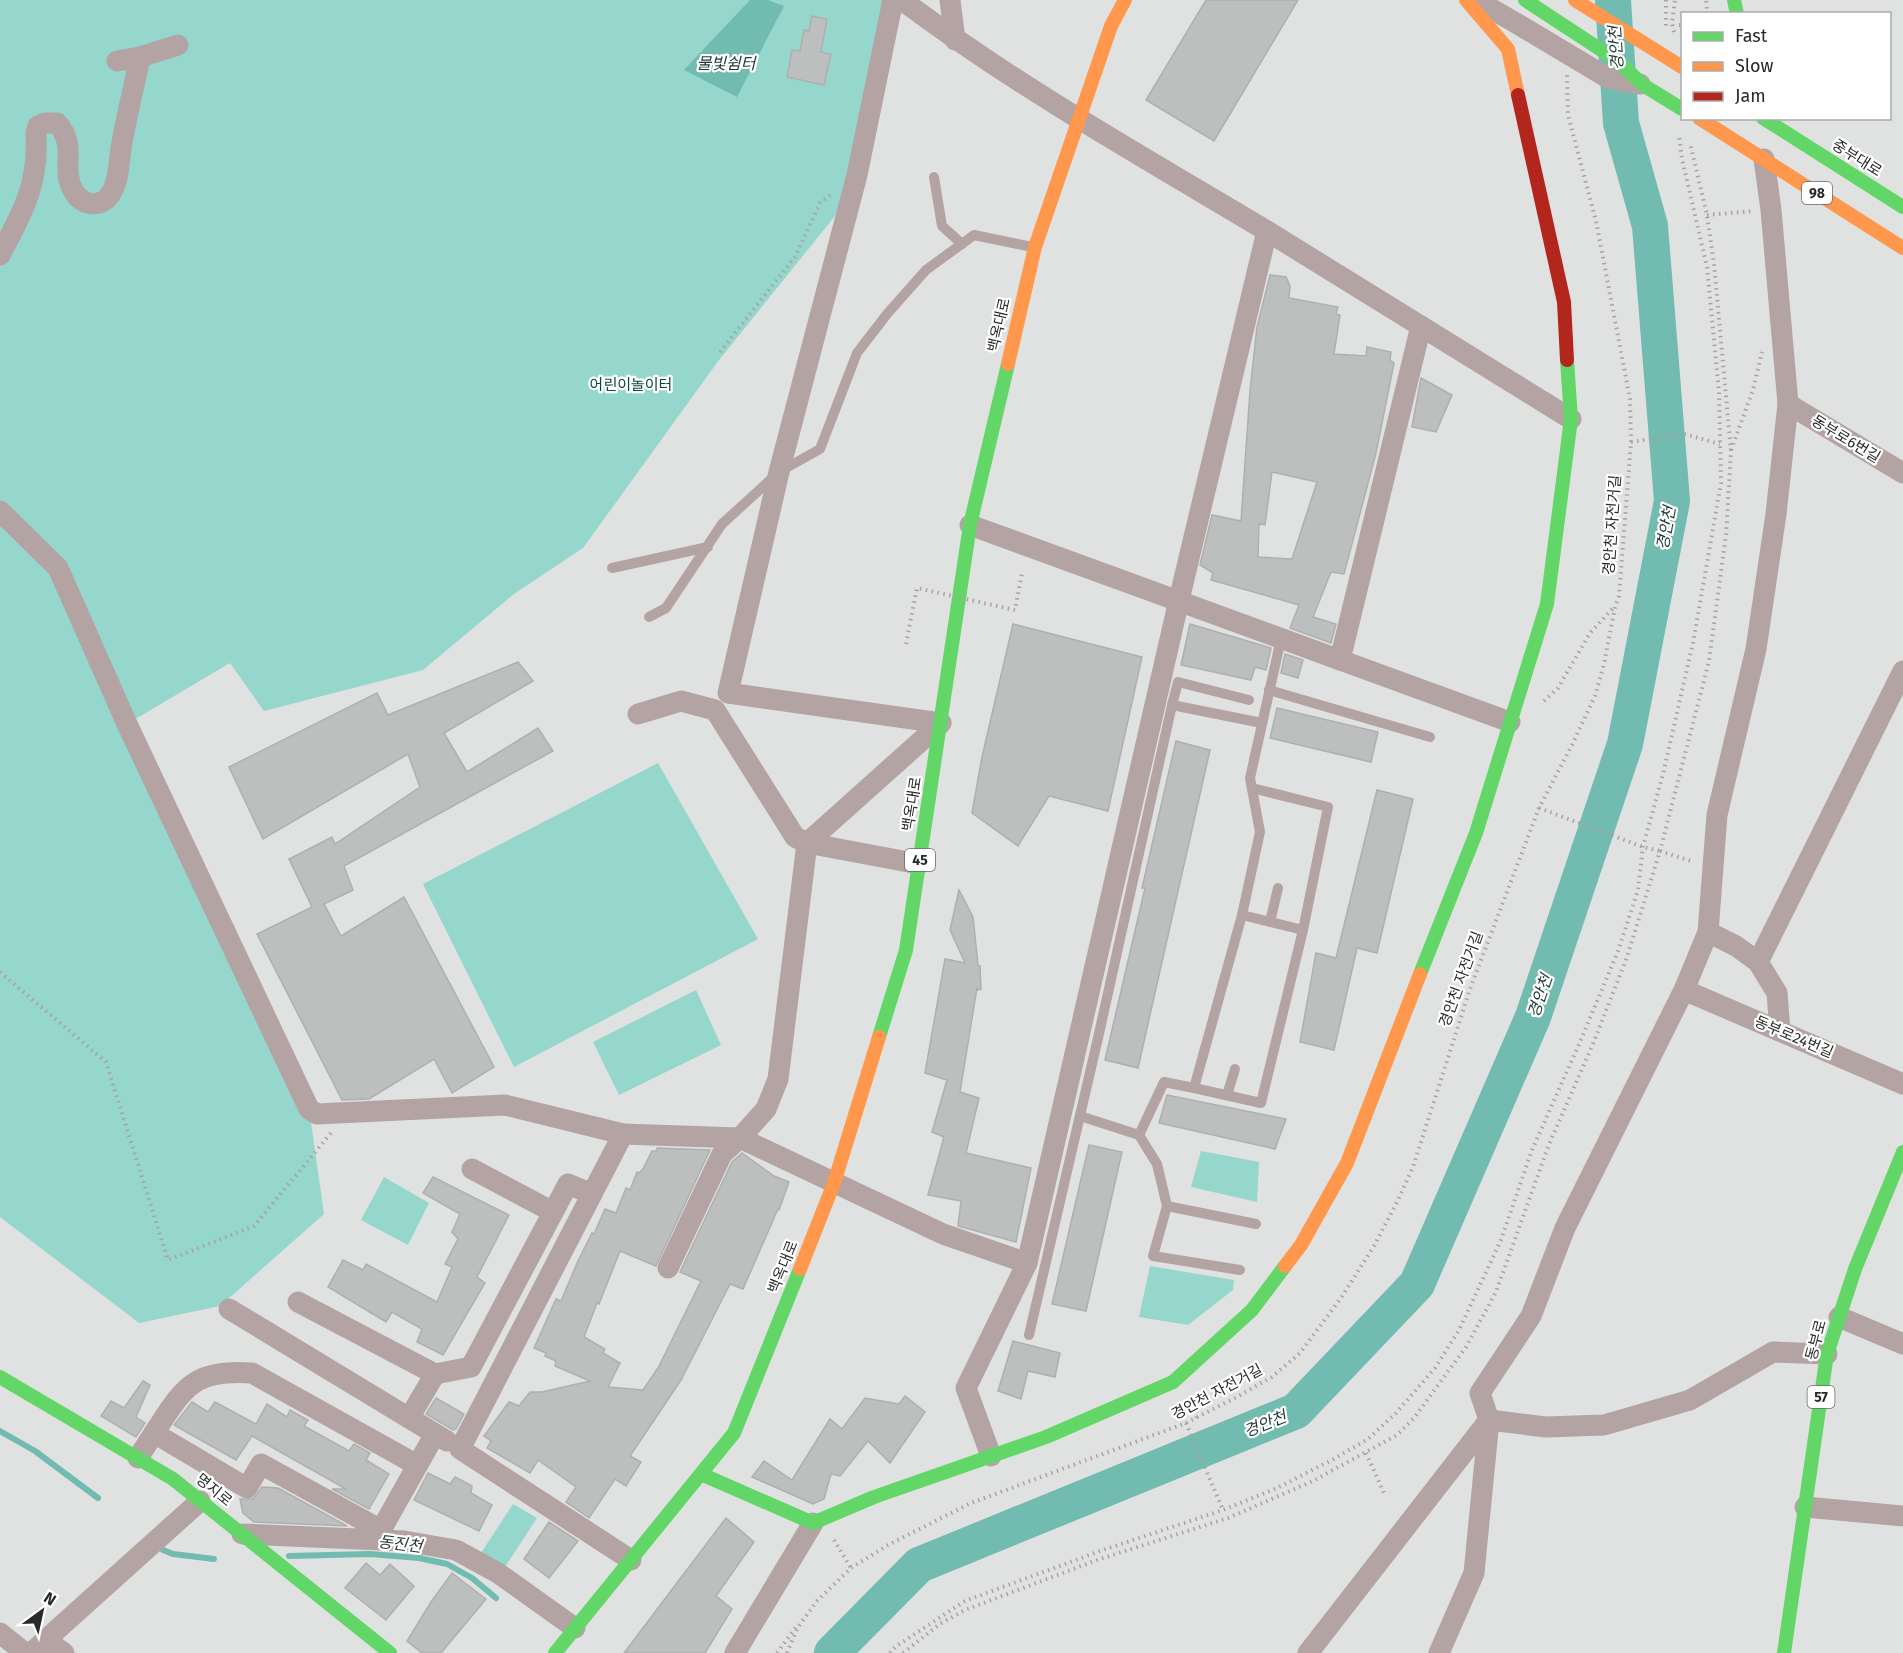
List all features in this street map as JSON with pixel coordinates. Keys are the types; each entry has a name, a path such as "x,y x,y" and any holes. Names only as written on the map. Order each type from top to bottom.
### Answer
{"main road":[{"name":"백옥대로","path":"555,1653 734,1433 834,1183 906,950 970,525 1035,247 1111,26 1125,0"},
{"path":"701,1474 818,1522 874,1497 1046,1437 1173,1382 1252,1310 1301,1245 1347,1163 1378,1078 1476,833 1547,604 1571,419 1564,302 1508,49 1466,0"},
{"path":"1525,0 1618,61 1643,85 1681,108"},
{"path":"1581,2 1681,66"},
{"name":"98","path":"1702,120 1903,248"},
{"name":"중부대로","path":"1766,120 1903,207"},
{"name":"동부로","path":"1784,1653 1827,1354 1855,1269 1903,1152"},
{"name":"명지로","path":"0,1377 173,1479 390,1653"}],"street":[{"path":"893,0 857,175 779,472 728,693 941,723"},
{"path":"902,0 955,40 1078,120 1267,231 1571,419"},
{"path":"950,0 955,40"},
{"path":"1476,0 1608,78 1643,85"},
{"path":"117,61 140,57 178,45"},
{"path":"0,255 30,195 35,177 38,126 45,123 57,123 64,131 68,140 68,179 80,201 90,204 101,203 112,193 140,57"},
{"path":"1439,1653 1474,1574 1489,1420 1480,1393 1531,1316 1565,1228 1684,990 1708,933 1718,815 1756,649 1776,514 1788,404 1771,210 1764,159"},
{"path":"991,1456 966,1388 1027,1263 1179,600 1267,231"},
{"path":"1340,660 1421,326"},
{"name":"동부로6번길","path":"1788,404 1903,473"},
{"path":"0,511 58,568 127,724 309,1109 317,1114 505,1105 623,1134 740,1138 943,1234 1027,1263"},
{"path":"970,525 1510,722"},
{"path":"1758,962 1903,671"},
{"path":"638,714 681,702 715,710 795,837 807,843 919,864"},
{"path":"668,1268 722,1154 766,1109 778,1079 807,843 941,723"},
{"path":"1708,933 1736,946 1758,962 1777,993 1780,1031"},
{"name":"동부로24번길","path":"1684,990 1903,1084"},
{"path":"460,1449 623,1134"},
{"path":"472,1169 553,1212"},
{"path":"298,1302 435,1374 471,1367 568,1184 592,1194"},
{"path":"229,1309 460,1449 631,1560"},
{"path":"1839,1317 1903,1344"},
{"path":"1489,1420 1545,1427 1605,1425 1690,1400 1773,1352 1827,1354"},
{"path":"138,1458 183,1390 217,1373 232,1372 252,1373 417,1465"},
{"path":"409,1418 435,1374"},
{"path":"1308,1653 1489,1420"},
{"path":"154,1433 247,1488 261,1464 381,1530 435,1434"},
{"path":"39,1646 200,1501"},
{"path":"1805,1508 1903,1516"},
{"path":"735,1653 818,1522"},
{"path":"242,1534 404,1541 456,1550 498,1573 575,1628"},
{"path":"0,1633 25,1653"},
{"path":"39,1646 64,1653"}],"lane":[{"path":"934,177 942,226 962,244"},
{"path":"649,617 666,608 722,524 779,472 820,448 857,353 887,314 926,270 974,235 1035,247"},
{"path":"612,568 708,547"},
{"path":"1194,1088 1242,915 1260,832 1250,778 1281,639"},
{"path":"1029,1335 1178,682 1249,700"},
{"path":"1269,690 1430,737"},
{"path":"1172,705 1262,723"},
{"path":"1139,1135 1164,1082 1261,1103 1303,930 1328,807 1252,788"},
{"path":"1270,922 1278,888"},
{"path":"1242,915 1303,930"},
{"path":"1227,1095 1235,1069"},
{"path":"1080,1116 1139,1135 1157,1164 1167,1206 1152,1256 1240,1270"},
{"path":"1167,1206 1256,1224"}],"path":[{"path":"1666,0 1667,33"},
{"name":"경안천 자전거길","path":"787,1653 798,1627 817,1601 851,1568 888,1545 971,1503 1186,1423 1272,1377 1300,1353 1341,1298 1374,1246 1398,1200 1413,1167 1470,988 1539,808 1595,696 1604,664 1614,607 1619,596 1631,442 1630,399 1596,221 1568,115 1567,71"},
{"path":"890,1653 933,1620 965,1601 1100,1551 1223,1510 1277,1488 1332,1461 1368,1439 1396,1413 1435,1368 1459,1330 1501,1240 1532,1149 1618,951 1638,890 1643,847 1663,774 1693,643 1721,483 1719,392 1707,267 1682,159 1678,125"},
{"path":"903,1653 940,1624 965,1610 1097,1560 1228,1518 1313,1481 1397,1435 1414,1418 1466,1347 1496,1292 1548,1147 1593,1044 1627,957 1660,851 1709,661 1726,535 1731,451 1707,215 1690,139"},
{"path":"720,352 795,257 820,203 857,175"},
{"path":"1707,215 1771,210"},
{"path":"1731,451 1753,390 1765,344"},
{"path":"1631,442 1684,434 1720,444"},
{"path":"906,644 917,588 1015,610 1022,573"},
{"path":"1510,722 1536,707 1558,688 1590,633 1614,607"},
{"path":"1539,808 1643,847 1713,868"},
{"path":"0,972 106,1062 168,1260 254,1226 348,1112"},
{"path":"1186,1423 1223,1510"},
{"path":"1366,1453 1384,1493"},
{"path":"818,1522 851,1568"},
{"path":"777,1653 817,1601"}],"green space":[{"name":"어린이놀이터","path":"0,0 887,0 839,211 719,360 583,548 514,594 423,670 264,711 230,663 127,724 309,1109 324,1214 220,1306 139,1323 0,1217"},
{"path":"658,763 758,939 514,1067 423,884"},
{"path":"696,990 721,1045 619,1095 593,1042"},
{"path":"1201,1151 1259,1162 1257,1202 1191,1187"},
{"path":"384,1177 429,1203 408,1245 361,1220"},
{"path":"1150,1266 1234,1280 1233,1290 1188,1325 1139,1317"},
{"path":"513,1504 537,1518 505,1567 481,1553"}],"water":[{"name":"물빛쉼터","path":"750,0 768,0 784,6 737,97 684,70"}],"building":[{"path":"1206,0 1298,0 1214,141 1146,100"},
{"path":"812,16 827,19 821,52 831,54 824,85 787,77 792,50 800,51 804,30 809,31"},
{"path":"1270,275 1286,277 1290,286 1289,298 1338,307 1336,314 1340,315 1334,354 1366,356 1367,347 1391,352 1390,360 1394,363 1376,453 1344,574 1331,572 1313,617 1336,624 1331,643 1290,628 1299,605 1211,580 1213,573 1200,565 1212,515 1241,521 1257,327","holes":["1272,472 1317,482 1292,559 1258,557 1259,524 1265,525"]},
{"path":"1421,378 1452,395 1436,432 1412,427"},
{"path":"1013,624 1142,657 1108,811 1049,796 1018,846 972,813 982,757"},
{"path":"1190,624 1271,648 1266,670 1255,667 1251,680 1181,665"},
{"path":"1285,654 1303,660 1298,678 1281,673"},
{"path":"518,662 533,681 444,733 467,772 538,728 553,751 344,866 353,890 324,904 341,936 404,897 494,1067 452,1093 434,1059 369,1099 342,1100 257,934 312,907 289,859 332,837 335,844 420,787 408,754 263,839 229,767 377,693 388,715"},
{"path":"1277,708 1378,732 1371,762 1270,738"},
{"path":"1176,741 1210,750 1138,1068 1105,1060"},
{"path":"1377,790 1413,799 1377,953 1357,948 1334,1050 1300,1042 1316,953 1336,958"},
{"path":"959,890 973,917 981,989 977,988 960,1092 979,1098 966,1153 1031,1168 1016,1242 958,1226 961,1201 928,1195 944,1137 932,1132 947,1080 925,1073 945,959 965,963 950,930"},
{"path":"1167,1095 1286,1119 1275,1149 1159,1123"},
{"path":"1089,1145 1122,1152 1086,1311 1052,1304"},
{"path":"657,1148 710,1150 656,1266 620,1251 599,1304 597,1303 584,1337 605,1349 603,1353 620,1363 608,1387 643,1390 658,1368 701,1281 680,1272 732,1162 742,1153 774,1176 789,1182 779,1210 743,1289 730,1284 681,1380 630,1456 641,1462 626,1486 615,1479 589,1518 566,1502 576,1487 538,1460 530,1473 487,1448 491,1441 484,1436 509,1402 519,1406 530,1392 542,1392 590,1381 555,1366 556,1361 545,1356 546,1353 534,1348 556,1299 561,1301 578,1261 605,1209 616,1213 626,1188 630,1190 637,1172 643,1169 652,1151 657,1151"},
{"path":"433,1177 509,1215 477,1277 485,1283 443,1355 417,1342 422,1329 392,1312 386,1322 328,1287 343,1260 363,1270 366,1264 437,1302 452,1267 445,1264 458,1239 452,1232 460,1214 423,1193"},
{"path":"1013,1341 1060,1353 1055,1377 1028,1371 1021,1399 998,1391"},
{"path":"143,1381 150,1385 136,1417 145,1423 136,1437 101,1416 111,1401 124,1408"},
{"path":"905,1396 925,1412 890,1463 868,1441 840,1476 831,1474 824,1499 813,1504 752,1477 764,1461 792,1480 830,1419 842,1429 865,1398 899,1404"},
{"path":"436,1398 464,1414 456,1429 453,1430 426,1414"},
{"path":"192,1402 208,1412 215,1402 256,1424 267,1404 287,1417 290,1410 308,1420 304,1426 349,1451 354,1444 370,1453 366,1460 389,1474 369,1509 332,1489 346,1489 252,1436 236,1460 174,1425"},
{"path":"428,1473 450,1484 455,1477 472,1486 471,1493 492,1505 479,1531 414,1500"},
{"path":"262,1487 278,1488 347,1526 254,1522 243,1513 240,1499 253,1499"},
{"path":"726,1518 754,1542 716,1596 732,1609 705,1653 624,1653"},
{"path":"549,1522 578,1541 549,1578 524,1559"},
{"path":"366,1563 380,1575 390,1564 414,1586 386,1620 345,1588"},
{"path":"452,1573 486,1599 441,1653 422,1653 407,1641"}],"waterway":[{"name":"경안천","path":"832,1653 919,1565 1296,1411 1417,1284 1533,1017 1625,744 1672,501 1650,226 1621,123 1613,0"},
{"name":"동진천","path":"0,1431 35,1451 98,1498"},
{"name":"동진천","path":"163,1550 173,1554 214,1559"},
{"name":"동진천","path":"289,1556 370,1554 419,1558 447,1564 472,1578 496,1598"}],"traffic: fast":[{"path":"1525,0 1618,61 1643,85 1681,108"},
{"path":"1734,0 1737,12"},
{"path":"1766,120 1903,207"},
{"path":"1420,974 1476,833 1547,604 1571,419 1567,360"},
{"path":"879,1037 906,950 970,525 1008,364"},
{"path":"1784,1653 1827,1354 1855,1269 1903,1152"},
{"path":"701,1474 813,1523 874,1497 1046,1437 1173,1382 1252,1310 1285,1266"},
{"path":"555,1653 734,1433 800,1269"},
{"path":"0,1377 173,1479 390,1653"}],"traffic: slow":[{"path":"1008,364 1035,247 1111,26 1125,0"},
{"path":"1466,0 1508,49 1518,95"},
{"path":"1575,0 1681,66"},
{"path":"1702,120 1903,248"},
{"path":"1285,1266 1301,1245 1347,1163 1420,974"},
{"path":"800,1269 834,1183 879,1037"}],"traffic: jam":[{"path":"1518,95 1564,302 1567,360"}]}
